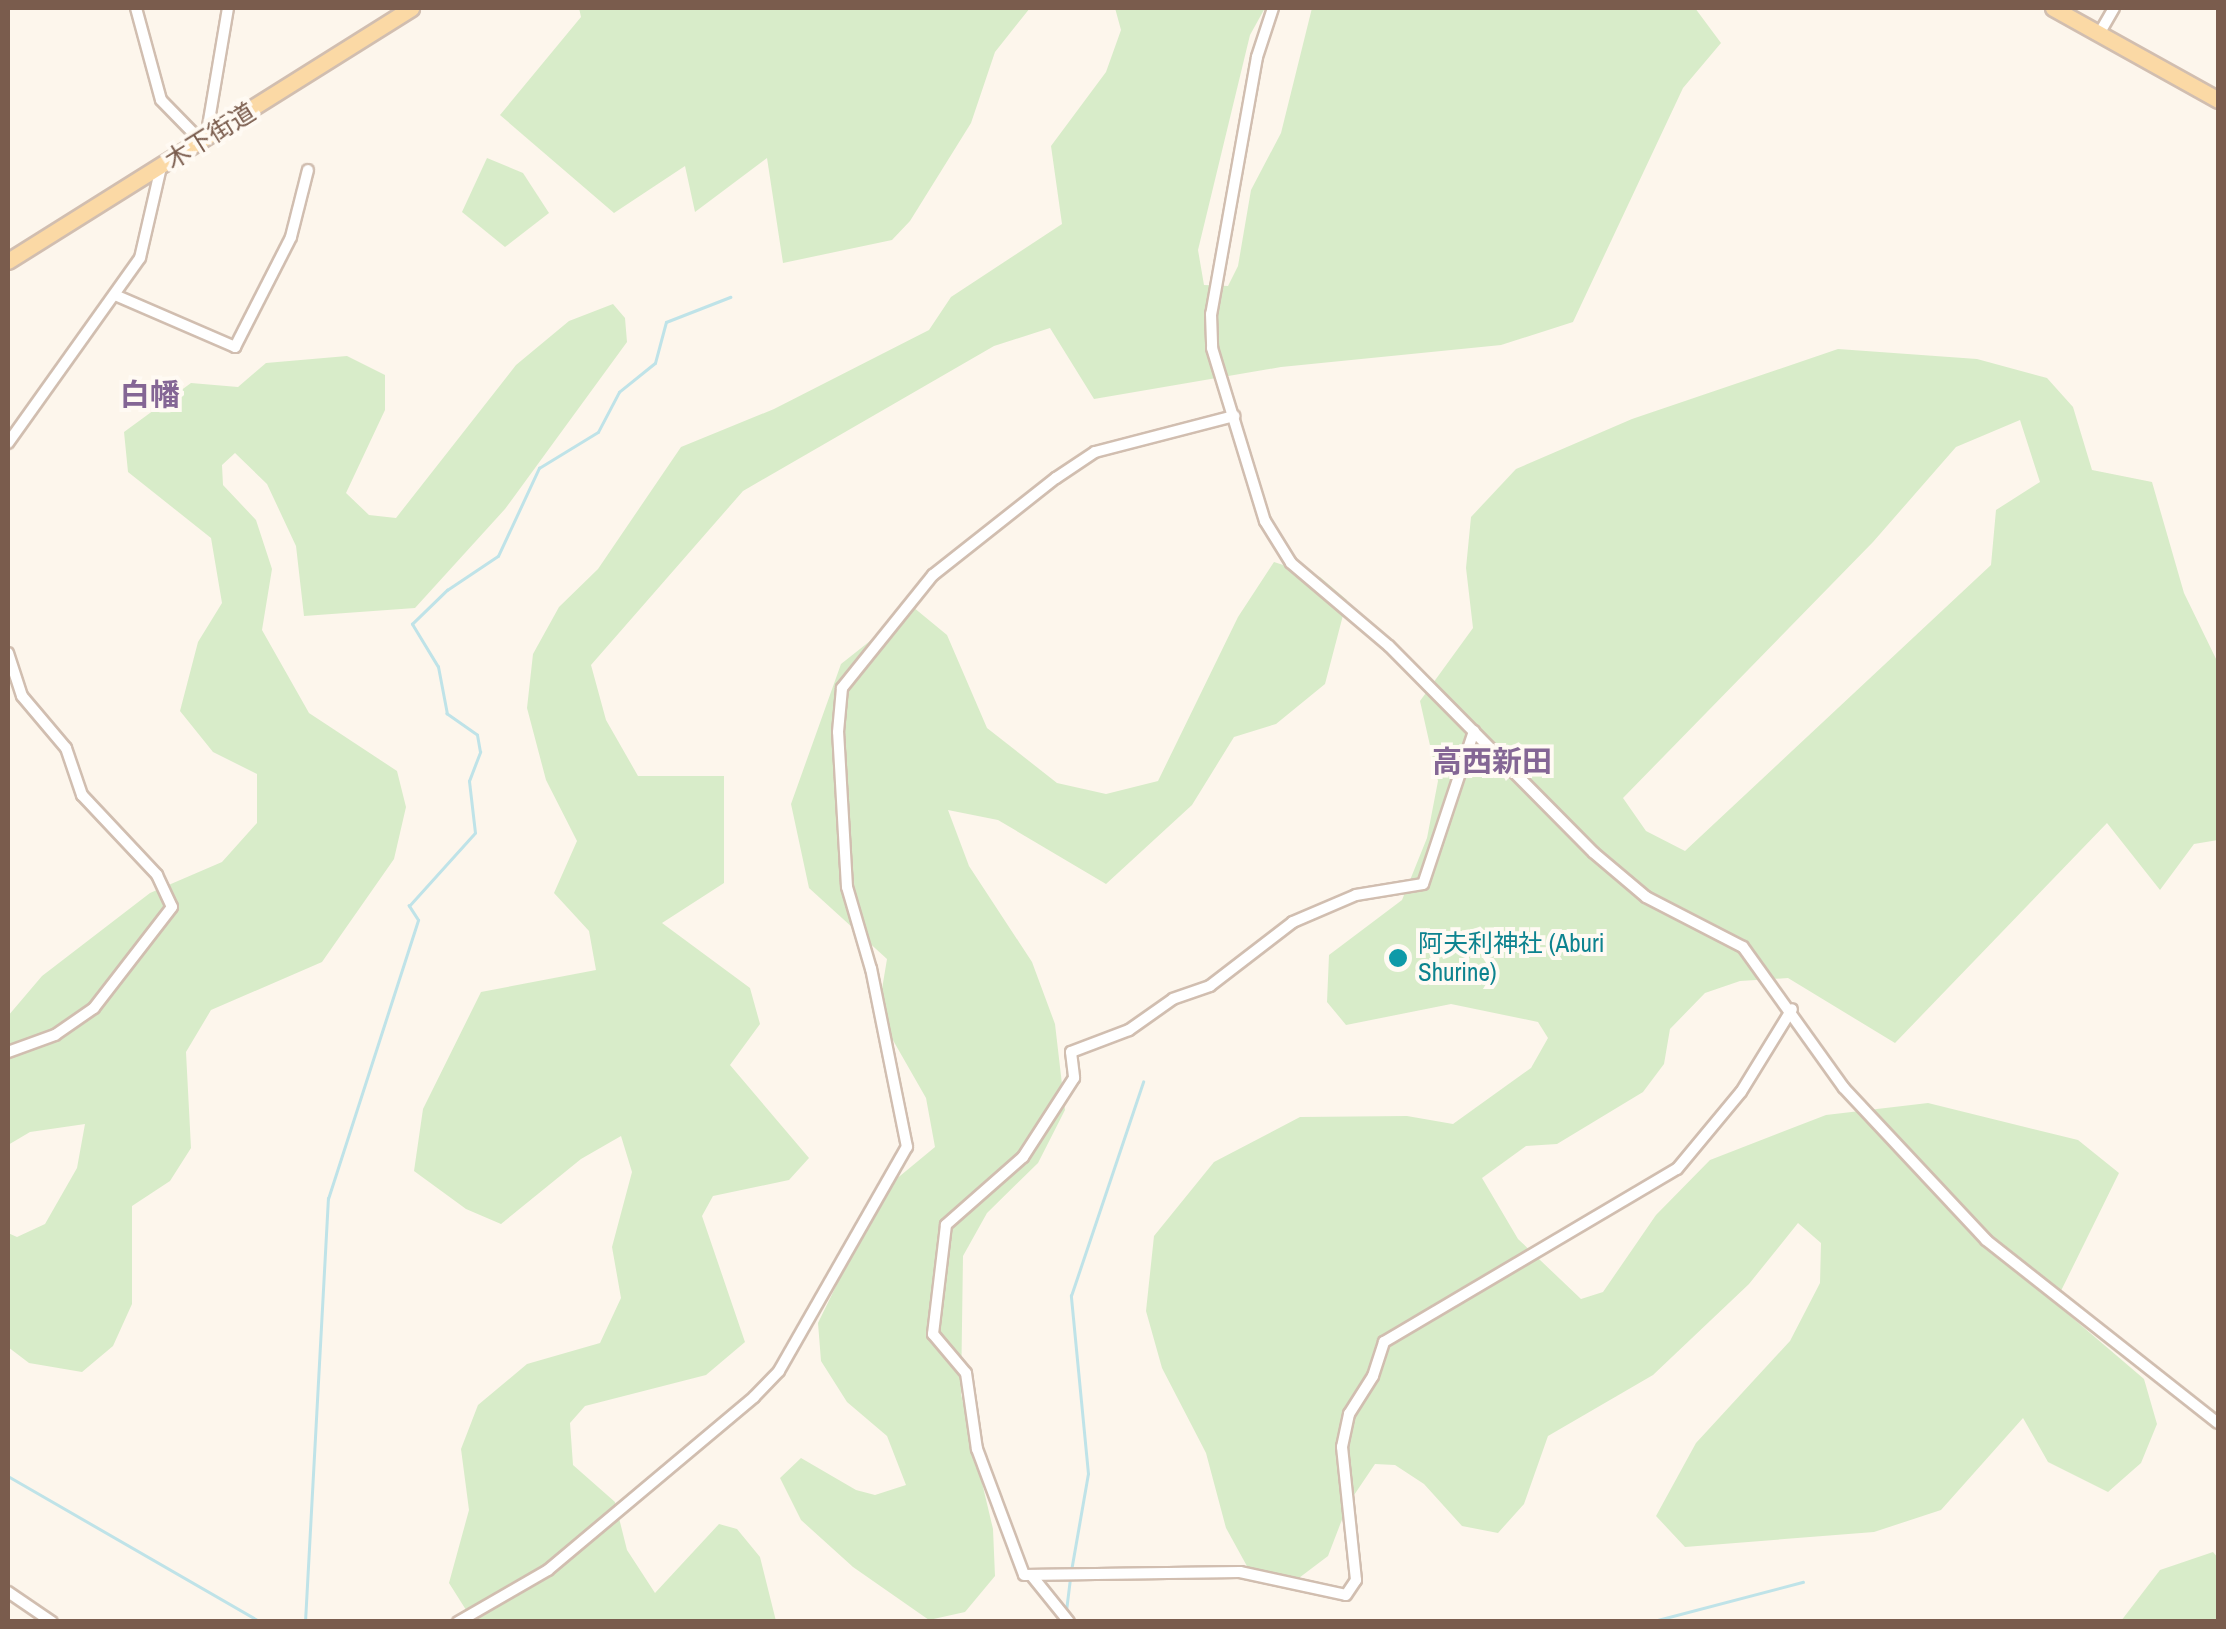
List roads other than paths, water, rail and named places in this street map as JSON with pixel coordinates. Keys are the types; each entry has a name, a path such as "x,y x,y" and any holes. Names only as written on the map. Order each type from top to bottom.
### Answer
{"main road":[{"name":"木下街道","path":"8,261 411,8"},
{"path":"2053,8 2218,100"}],"street":[{"path":"136,8 161,100 204,141"},
{"path":"204,141 228,8"},
{"path":"1273,8 1257,57 1211,314 1212,348 1264,521 1291,563 1646,897 1743,947 1792,1009 1844,1088 1986,1240 2218,1423"},
{"path":"2099,34 2114,8"},
{"path":"8,443 140,258 161,167"},
{"path":"115,294 235,346 291,237 308,170"},
{"path":"458,1622 548,1570 754,1397 779,1371 907,1147 847,887 838,732 842,688 933,576 1056,478 1095,452 1234,416"},
{"path":"8,654 22,696 66,748 82,795 157,875 172,908 94,1008 56,1035 8,1052"},
{"path":"1474,732 1423,884 1356,895 1293,922 1210,986 1172,999 1129,1030 1071,1052 1074,1078 1023,1158 946,1225 932,1334 966,1373 977,1449 995,1488 1000,1521 1020,1571 1032,1576 1240,1572 1346,1595 1356,1580 1342,1447 1348,1414 1373,1376 1384,1342 1678,1168 1740,1092 1792,1009"},
{"path":"1032,1576 1069,1622"},
{"path":"8,1592 52,1622"}],"waterway":[{"path":"305,1622 328,1199 418,920 409,906 475,833 469,781 480,752 477,735 447,714 438,667 412,624 447,590 498,556 539,468 598,432 619,392 655,363 666,322 730,297"},
{"path":"1071,1571 1088,1474 1071,1296 1143,1082"},
{"path":"8,1476 261,1622"},
{"path":"1066,1611 1070,1579"},
{"path":"1650,1622 1803,1582"}],"place":[{"name":"阿夫利神社 (Aburi Shurine)","path":"1398,958"}],"district":[{"name":"白幡","path":"150,394"},
{"name":"高西新田","path":"1492,761"}]}
